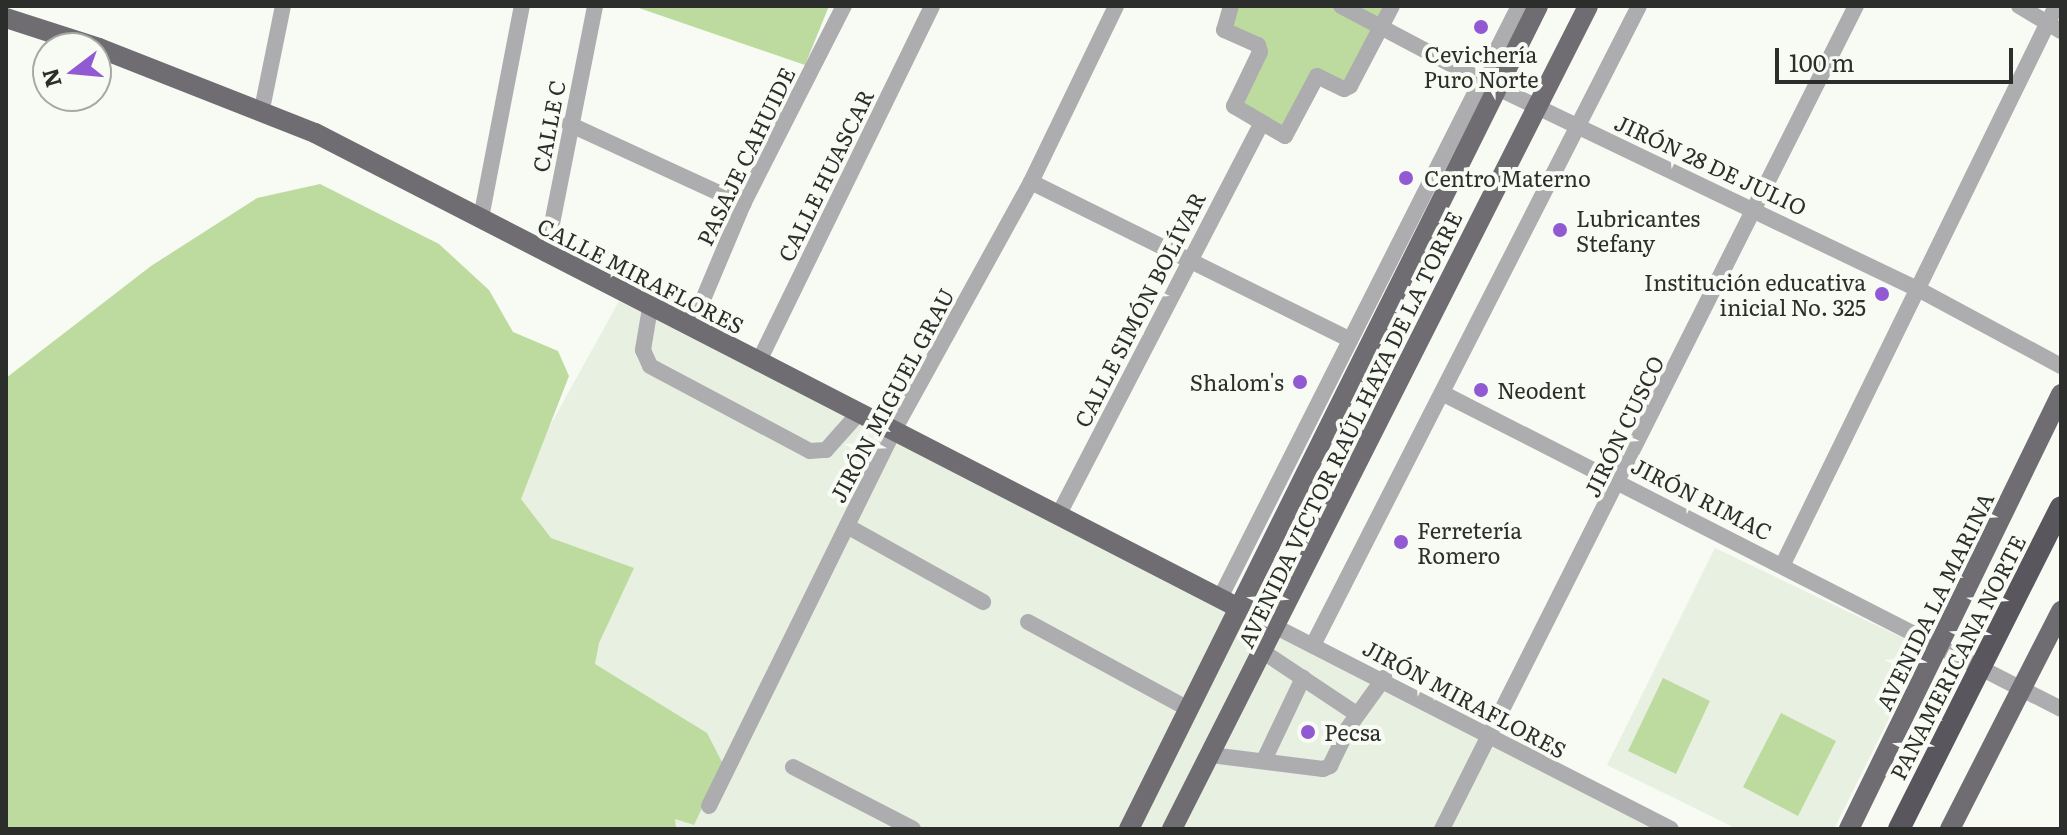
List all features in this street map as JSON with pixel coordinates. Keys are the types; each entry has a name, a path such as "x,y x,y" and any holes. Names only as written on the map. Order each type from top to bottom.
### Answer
{"highway":[{"name":"PANAMERICANA NORTE","path":"1899,829 2061,507"}],"main road":[{"name":"AVENIDA VICTOR RAÚL HAYA DE LA TORRE","path":"1129,829 1239,608 1489,84 1538,6"},
{"name":"AVENIDA VICTOR RAÚL HAYA DE LA TORRE","path":"1172,829 1279,626 1535,106 1588,6"},
{"name":"CALLE MIRAFLORES","path":"6,18 262,109 481,218 650,308 1239,608"},
{"name":"AVENIDA LA MARINA","path":"1849,829 2061,394"},
{"path":"1950,829 2061,611"}],"street":[{"path":"262,109 283,6"},
{"path":"481,218 522,6"},
{"name":"CALLE C","path":"546,254 569,124 595,6"},
{"name":"PASAJE CAHUIDE","path":"691,328 743,204 844,6"},
{"name":"CALLE HUASCAR","path":"758,363 932,6"},
{"name":"JIRÓN MIGUEL GRAU","path":"709,806 893,432 1031,182 1116,6"},
{"path":"1231,6 1224,30 1258,45 1260,52 1234,106 1261,125 1287,135 1317,76 1347,88 1392,6"},
{"name":"JIRÓN 28 DE JULIO","path":"1341,6 1489,84 1916,288 2061,366"},
{"path":"1220,598 1350,340 1489,84 1519,6"},
{"path":"1313,645 1639,6"},
{"name":"JIRÓN CUSCO","path":"1442,829 1621,482 1856,6"},
{"path":"2019,6 2054,27"},
{"path":"1783,564 1916,288 2054,27 2056,6"},
{"path":"569,124 743,204"},
{"name":"CALLE SIMÓN BOLÍVAR","path":"1059,514 1261,125"},
{"path":"1031,182 1350,340"},
{"path":"650,308 643,350 650,366 810,451 826,450 858,414"},
{"name":"JIRÓN RIMAC","path":"1442,393 1941,644 2061,709"},
{"path":"847,526 983,602"},
{"name":"JIRÓN MIRAFLORES","path":"1239,608 1384,678 1645,824 1671,829"},
{"path":"1028,622 1188,709"},
{"path":"1265,653 1303,678 1348,727"},
{"path":"1265,758 1303,678"},
{"path":"1211,755 1265,758 1323,769 1330,766 1348,727 1384,678"},
{"path":"793,767 913,829"}],"shaded area":[{"path":"619,301 1665,829 509,829 499,518"},
{"path":"1715,548 1924,648 1834,829 1737,829 1607,765"}],"green space":[{"path":"633,6 829,6 805,65"},
{"path":"1238,6 1383,6 1345,82 1314,69 1283,130 1239,107 1267,47 1229,25"},
{"path":"320,184 439,244 489,290 513,332 558,351 569,376 521,499 551,538 634,568 599,643 595,664 707,733 723,764 694,825 675,819 676,829 6,829 6,378 151,266 257,198"},
{"path":"1663,678 1710,701 1676,774 1628,751"},
{"path":"1781,713 1836,741 1798,816 1743,787"}],"place":[{"name":"Cevichería Puro Norte","path":"1481,27"},
{"name":"Centro Materno","path":"1406,178"},
{"name":"Lubricantes Stefany","path":"1560,230"},
{"name":"Institución educativa inicial No. 325","path":"1882,294"},
{"name":"Shalom's","path":"1300,382"},
{"name":"Neodent","path":"1481,390"},
{"name":"Ferretería Romero","path":"1401,542"},
{"name":"Pecsa","path":"1308,732"}]}
